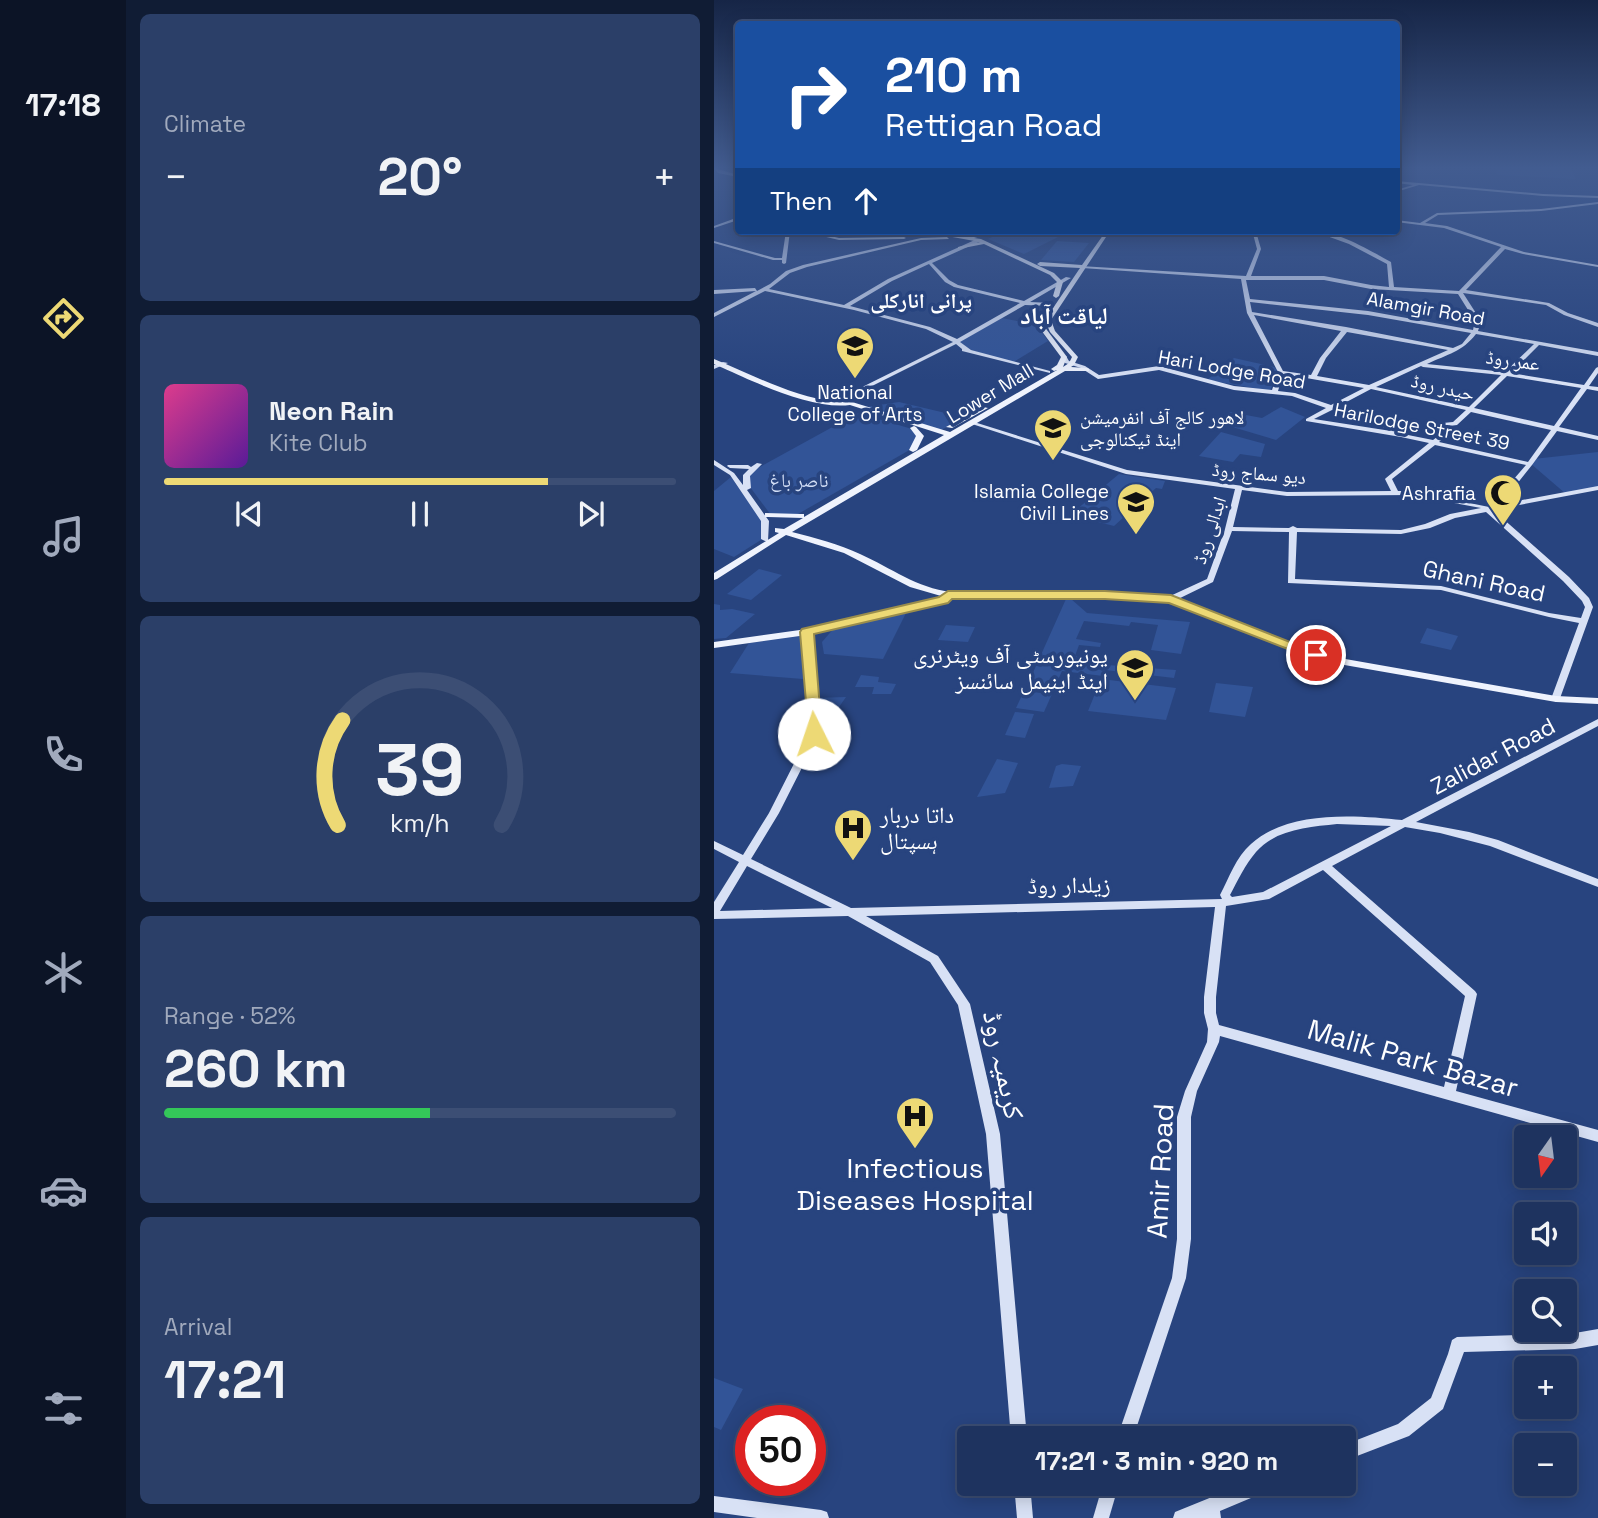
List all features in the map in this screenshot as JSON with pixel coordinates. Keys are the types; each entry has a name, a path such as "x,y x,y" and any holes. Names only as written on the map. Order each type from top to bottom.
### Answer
{"main road":[{"path":"787,239 783,259 784,268 788,272"},
{"path":"714,314 750,296 788,272 824,261 924,239"},
{"path":"929,262 946,239"},
{"path":"845,307 973,239"},
{"path":"960,248 973,239"},
{"path":"976,239 1035,263 1077,268"},
{"path":"976,239 1057,277 1060,282 1056,296"},
{"name":"Lower Mall","path":"800,520 1074,360 1052,331 1048,320 1077,268 1097,239"},
{"name":"Lower Mall","path":"1060,368 1064,357 1041,326 1041,319 1068,278 1101,239"},
{"path":"1256,239 1259,249 1245,278 1250,313 1281,372 1274,392"},
{"path":"1339,239 1389,263 1392,289"},
{"path":"1478,239 1544,258 1598,266"},
{"path":"714,242 783,259"},
{"path":"1461,292 1503,248"},
{"path":"936,255 944,256"},
{"path":"929,262 954,285 1022,303 1050,306"},
{"path":"1037,267 1245,278 1324,278 1358,286 1461,292 1547,304 1598,325"},
{"path":"953,344 964,334 1068,278"},
{"path":"714,292 762,289 944,333 964,334"},
{"path":"743,292 750,296"},
{"path":"1331,406 1456,350 1475,332 1478,319 1461,292"},
{"name":"Alamgir Road","path":"1248,300 1368,313 1598,355"},
{"path":"714,355 718,364 764,385 836,406 953,344 1022,303"},
{"path":"1250,313 1456,350"},
{"path":"874,314 939,333 953,344 969,351 1048,372"},
{"path":"1314,376 1323,358 1346,329"},
{"path":"944,333 953,344"},
{"path":"1395,492 1388,479 1448,431 1445,424 1455,424 1537,344"},
{"name":"Hari Lodge Road","path":"1064,357 1074,360 1101,377 1164,369 1234,388 1299,396 1388,427 1401,435"},
{"path":"718,364 772,384 846,402 944,435"},
{"name":"عمر روڈ","path":"1423,365 1505,374 1598,389"},
{"path":"1060,368 1087,370"},
{"name":"Lower Mall","path":"970,421 1048,372 1060,368"},
{"path":"1500,506 1497,503 1530,464 1598,369"},
{"name":"حیدر روڈ","path":"1281,372 1370,387 1598,438"},
{"name":"Harilodge Street 39","path":"1331,406 1308,420 1401,435 1530,464"},
{"path":"918,427 970,421"},
{"name":"دیو سماج روڈ","path":"970,421 1126,472 1287,494 1395,492 1489,509"},
{"path":"913,450 919,436 918,427"},
{"name":"Lower Mall","path":"714,578 800,520 913,450 944,435"},
{"path":"714,460 734,473 782,533 842,553 912,590 948,596 1139,598 1161,601 1178,604 1275,644 1329,662 1555,702 1598,703"},
{"path":"747,488 746,475 759,464"},
{"path":"734,473 748,467"},
{"path":"734,473 765,521 765,539"},
{"name":"ابدالی روڈ","path":"1171,599 1210,580 1229,529 1239,488"},
{"path":"1229,529 1293,528 1401,532 1453,516 1598,488"},
{"path":"1489,509 1586,600 1589,607 1556,699"},
{"path":"768,515 800,520 796,529 800,537"},
{"name":"Ghani Road","path":"1293,528 1291,581 1441,588 1584,621"},
{"path":"782,533 856,555 920,589 948,596"},
{"name":"Lower Mall","path":"714,569 765,539 782,533"},
{"path":"714,645 807,632 948,596 1105,595 1171,599 1303,651 1333,660 1556,699 1598,703"},
{"path":"714,913 774,813 814,734 807,632"},
{"name":"Zalidar Road","path":"1406,824 1598,722"},
{"name":"Amir Road","path":"1129,1426 1179,1278 1184,1240 1184,1117 1191,1091 1212,1044 1214,1029 1210,997 1225,895 1257,844 1279,833 1310,821 1406,824"},
{"path":"1406,824 1491,842 1598,883"},
{"name":"زیلدار روڈ","path":"714,913 1225,903 1265,896 1325,866 1338,856 1406,824"},
{"name":"کریمیہ روڈ","path":"714,845 848,911 934,959 964,1004 993,1134 1018,1426"},
{"path":"1325,866 1471,994 1450,1094"},
{"name":"Malik Park Bazar","path":"1214,1029 1598,1136"},
{"path":"1356,1448 1402,1430 1437,1403 1457,1354 1457,1345 1575,1341 1598,1337"},
{"path":"1023,1496 1025,1518"},
{"path":"1101,1518 1107,1496"},
{"path":"1181,1518 1212,1512 1242,1496"},
{"path":"714,1504 821,1518"}],"green space":[{"path":"988,239 1054,239 1024,254"},
{"path":"1057,241 1089,243 1074,262 1041,260"},
{"path":"1002,318 1037,325 1048,341 1012,363 971,350 959,342"},
{"path":"1234,358 1274,367 1278,371 1270,391 1207,380"},
{"path":"899,402 954,415 951,417 961,420 941,430 866,407"},
{"path":"1281,407 1305,417 1276,440 1219,423 1230,412 1262,418"},
{"name":"ناصر باغ","path":"858,413 912,429 917,434 913,448 798,514 771,515 750,487 749,473"},
{"path":"1221,432 1265,444 1261,457 1240,454 1233,462 1199,456"},
{"path":"1598,452 1598,488 1566,494 1530,463 1533,459"},
{"path":"1119,474 1165,481 1162,489 1156,488 1114,526 1070,515"},
{"path":"731,477 761,520 764,538 734,557 714,549 714,491"},
{"path":"759,569 782,575 751,600 727,594"},
{"path":"1066,599 1071,599 1087,613 1190,622 1181,654 1151,650 1158,625 1131,622 1129,626 1084,621 1076,639 1101,643 1100,647 1079,645 1075,656 1101,659 1097,669 1105,670 1103,676 1062,671 1054,689 1027,686"},
{"path":"714,604 720,605 720,610 732,609 755,614 726,638 714,639"},
{"path":"907,611 883,659 824,654 822,642 835,627"},
{"path":"946,625 975,627 968,642 938,640"},
{"path":"1427,628 1458,636 1451,650 1420,643"},
{"path":"801,636 803,679 730,673 749,643"},
{"path":"1107,665 1176,670 1174,678 1105,670"},
{"path":"861,675 879,677 878,682 896,684 891,694 872,694 874,687 855,687"},
{"path":"1101,679 1176,688 1166,720 1088,711"},
{"path":"1216,683 1253,687 1245,717 1209,712"},
{"path":"1024,691 1052,694 1044,712 1016,708"},
{"path":"846,697 821,733 815,733 814,698"},
{"path":"1015,712 1034,714 1025,738 1005,735"},
{"path":"997,759 1018,763 1005,793 977,797"},
{"path":"1056,766 1081,766 1073,786 1049,788"},
{"path":"714,1378 743,1389 721,1430 714,1427"}],"place":[{"name":"National College of Arts","path":"855,380"},
{"name":"لاھور کالج آف انفرمیشن اینڈ ٹیکنالوجی","path":"1053,462"},
{"name":"Ashrafia","path":"1503,527"},
{"name":"Islamia College Civil Lines","path":"1136,536"},
{"name":"یونیورسٹی آف ویٹرنری اینڈ اینیمل سائنسز","path":"1135,702"},
{"name":"داتا دربار ہسپتال","path":"853,862"},
{"name":"Infectious Diseases Hospital","path":"915,1150"}],"district":[{"name":"پرانی انارکلی","path":"921,301"},
{"name":"لیاقت آباد","path":"1064,316"}],"route":[{"path":"814,734 807,632 944,600 948,595 1105,595 1171,599 1190,604 1316,655"}]}
